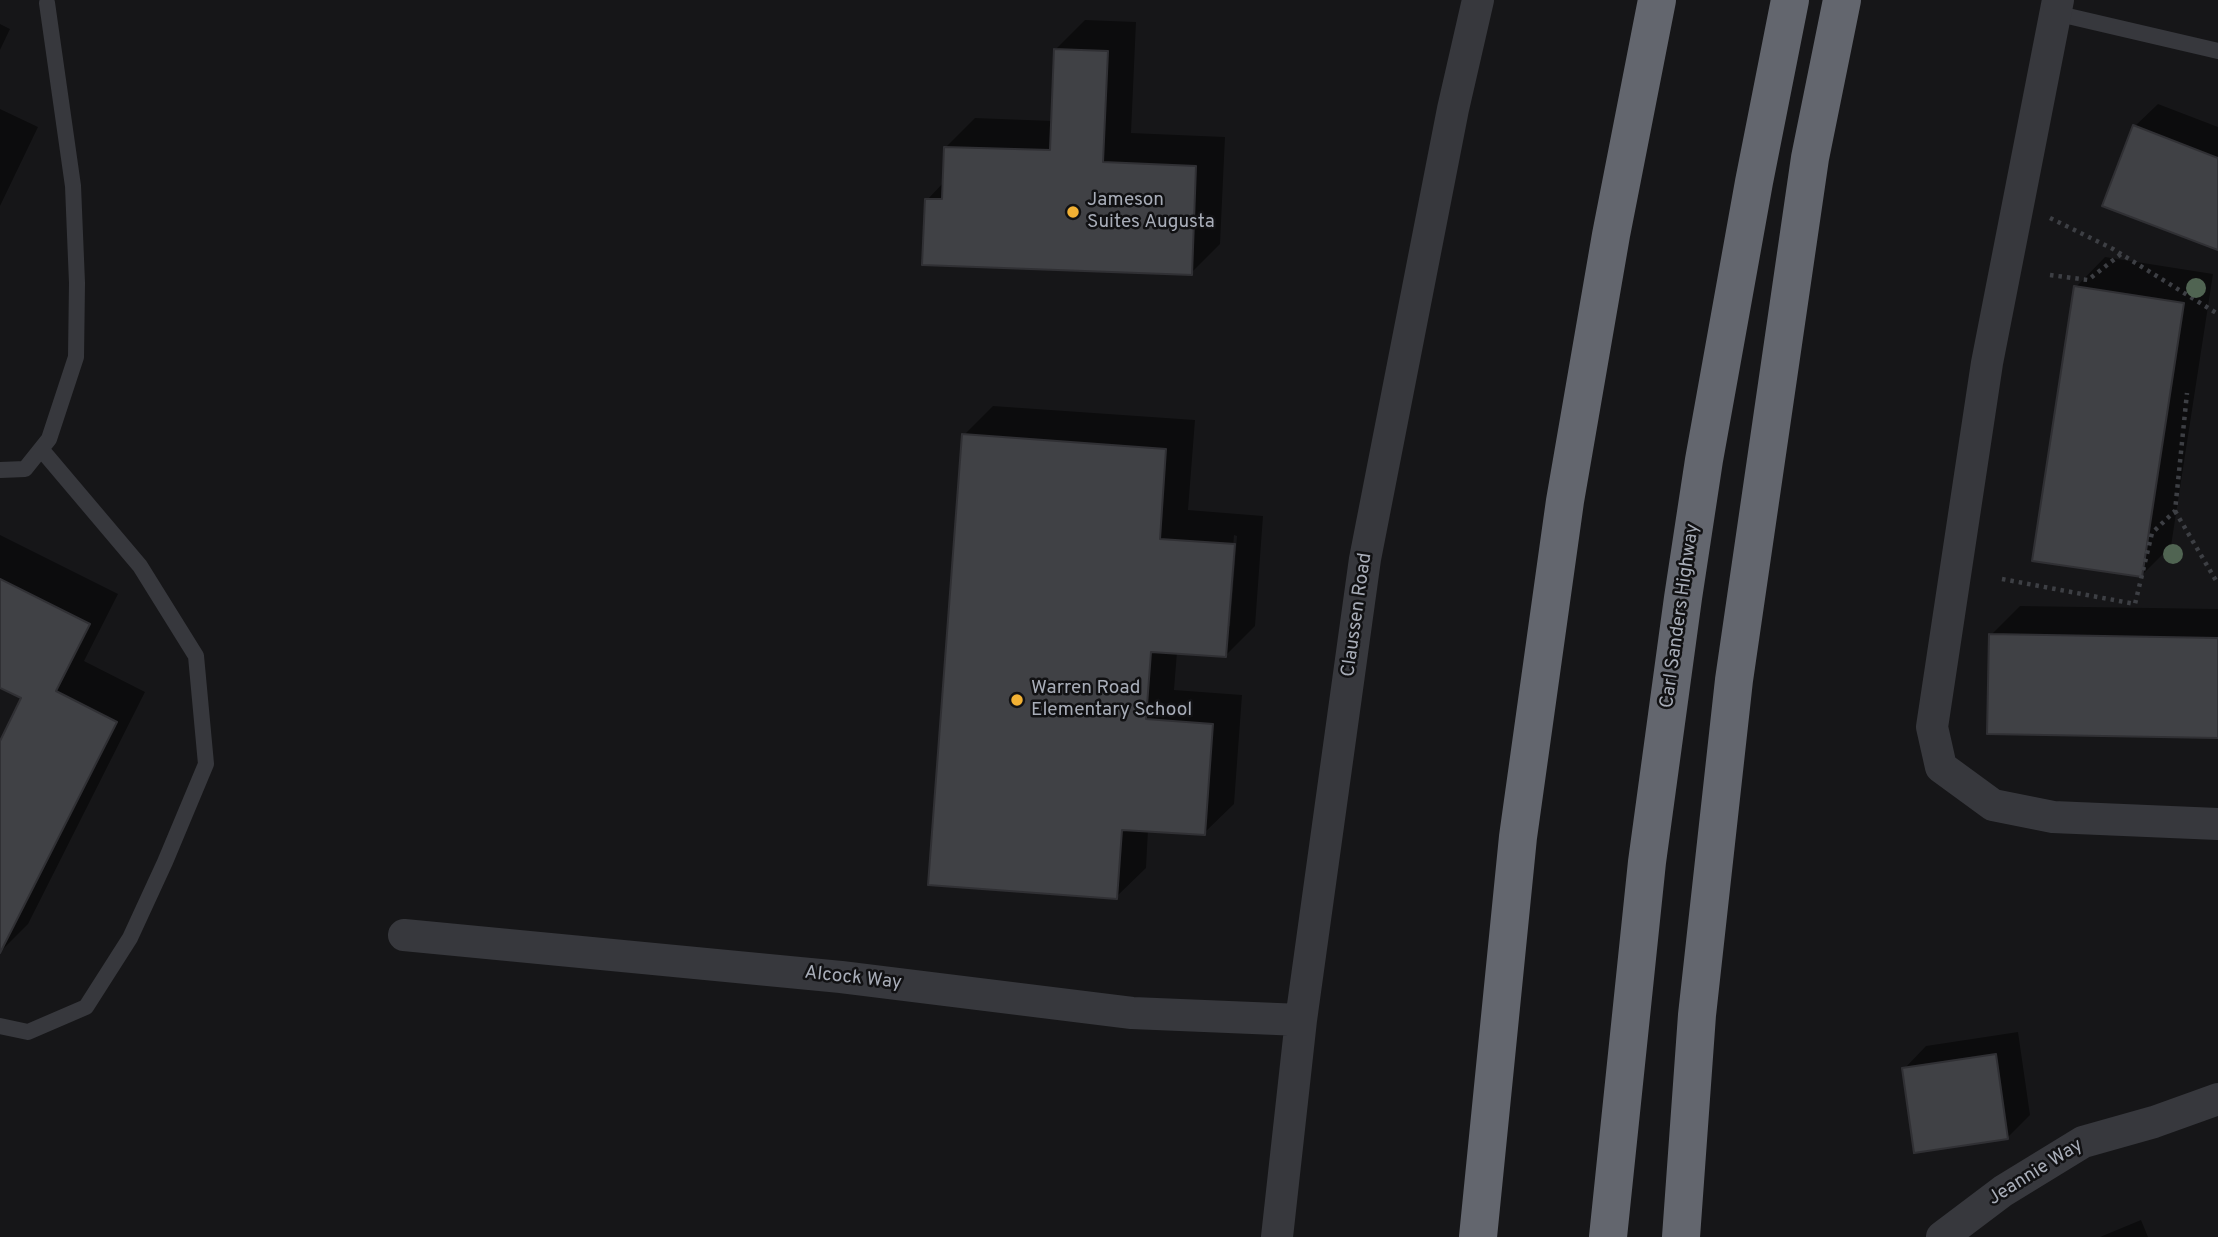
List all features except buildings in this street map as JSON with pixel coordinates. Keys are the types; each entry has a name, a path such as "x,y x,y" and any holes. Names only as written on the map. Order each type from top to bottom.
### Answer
{"highway":[{"path":"1478,1237 1518,836 1565,501 1611,234 1657,0"},
{"name":"Carl Sanders Highway","path":"1608,1237 1647,862 1683,598 1704,460 1751,195 1790,0"},
{"path":"1681,1237 1697,1015 1734,680 1810,158 1842,0"}],"street":[{"name":"Claussen Road","path":"1277,1237 1301,1020 1365,559 1453,109 1478,0"},
{"path":"2057,6 1986,363 1932,727 1941,767 1993,805 2053,817 2218,824"},
{"name":"Alcock Way","path":"404,935 841,977 1132,1013 1301,1020"},
{"name":"Jeannie Way","path":"1942,1237 2003,1191 2083,1142 2154,1122 2218,1099"}],"lane":[{"path":"0,470 25,470 49,439 76,357 77,283 73,186 47,3"},
{"path":"2057,6 2218,51"},
{"path":"0,1026 28,1032 86,1007 130,938 206,764 196,656 140,566 41,449"}],"path":[{"path":"2017,203 2084,233 2218,314"},
{"path":"2050,275 2088,280 2121,254"},
{"path":"2187,393 2175,511 2218,584"},
{"path":"2002,579 2134,604 2152,533 2175,511"}],"place":[{"name":"Jameson Suites Augusta","path":"1073,212"},
{"name":"Warren Road Elementary School","path":"1017,700"}]}
